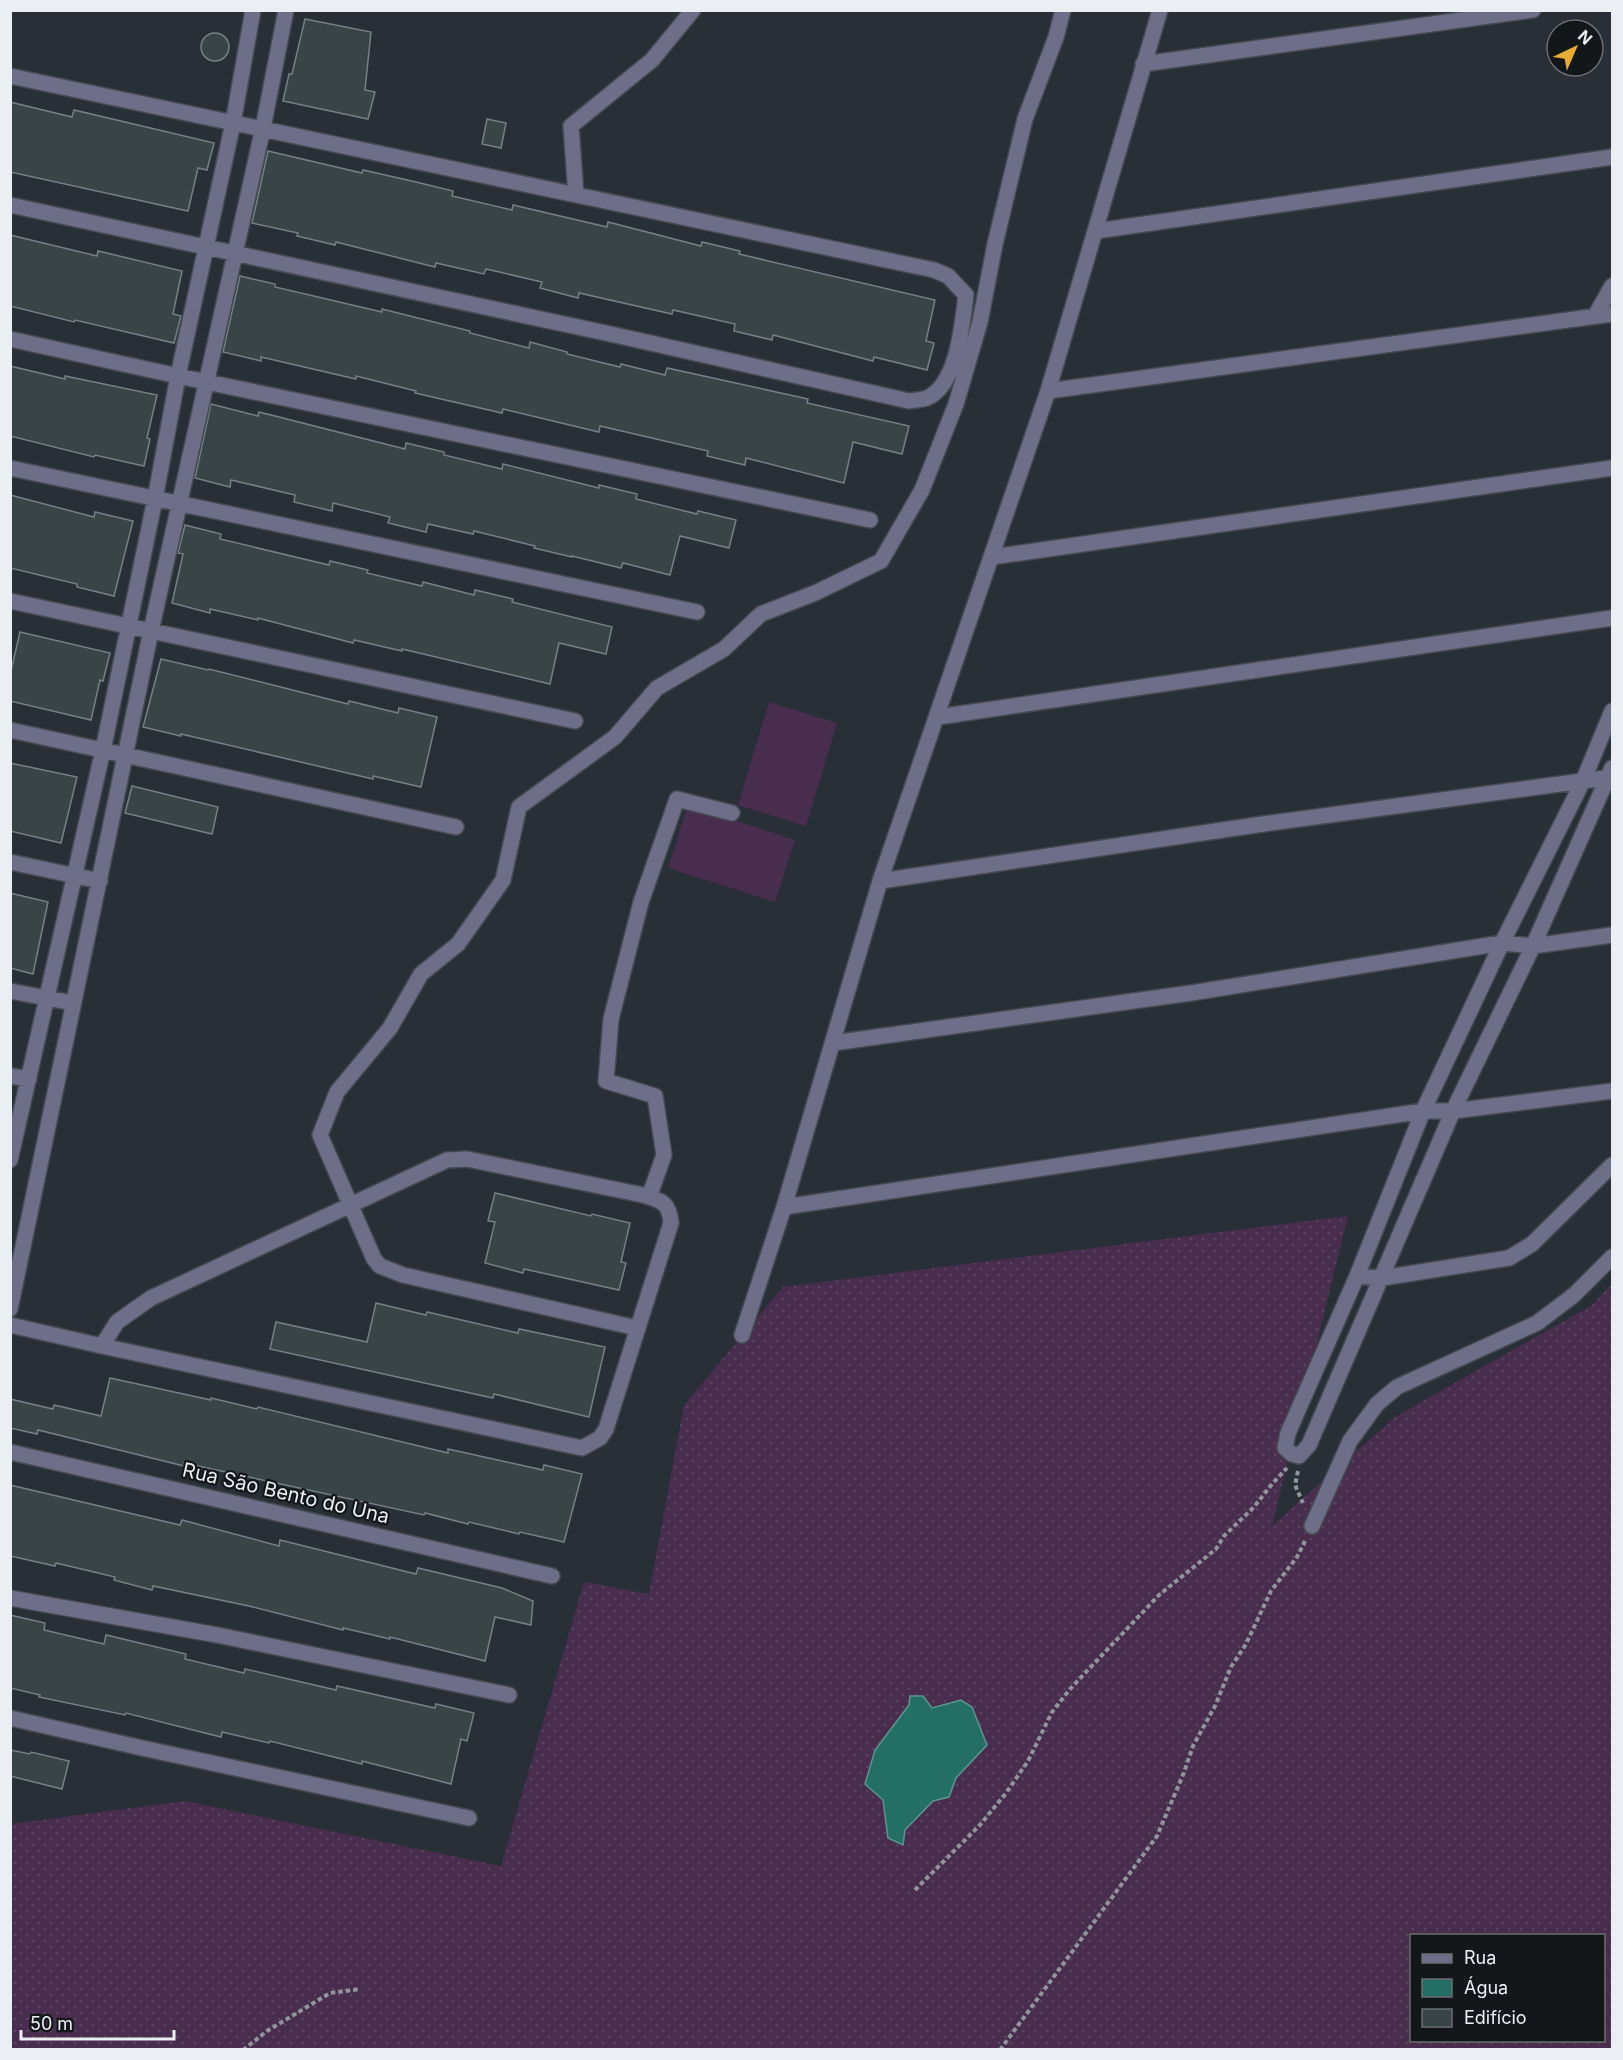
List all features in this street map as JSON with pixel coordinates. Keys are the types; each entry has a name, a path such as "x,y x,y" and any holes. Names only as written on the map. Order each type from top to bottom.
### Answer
{"street":[{"path":"10,1160 103,750 178,376 233,123 253,10"},
{"path":"10,1310 151,630 263,128 286,10"},
{"path":"576,195 571,126 652,60 693,10"},
{"path":"637,1328 403,1275 380,1266 374,1259 320,1135 337,1092 390,1028 421,974 458,944 503,880 519,807 615,737 657,688 724,649 761,614 815,593 881,561 922,490 956,404 980,322 994,244 1025,119 1056,37 1063,10"},
{"path":"742,1335 784,1207 880,881 1048,392 1160,10"},
{"path":"1143,64 1533,10"},
{"path":"10,76 934,270 948,276 966,295 959,340 950,372 944,382 927,398 909,401 615,335 10,205"},
{"path":"1096,231 1612,157"},
{"path":"1595,316 1612,286"},
{"path":"1048,392 1612,314"},
{"path":"10,339 870,520"},
{"path":"10,468 154,500 180,503 698,612"},
{"path":"992,557 1612,468"},
{"path":"10,601 575,721"},
{"path":"938,717 1612,618"},
{"path":"1611,774 1533,946 1453,1111 1309,1445 1303,1453 1292,1454 1285,1448 1285,1443 1357,1276 1423,1111 1582,781 1612,711"},
{"path":"10,730 456,827"},
{"path":"880,881 1263,824 1582,781 1611,774"},
{"path":"649,1197 664,1155 655,1096 606,1082 611,1019 641,902 677,799 732,813"},
{"path":"10,862 99,881"},
{"path":"833,1043 1191,993 1502,943 1533,946 1612,935"},
{"path":"10,991 73,1004"},
{"path":"10,1076 29,1079"},
{"path":"784,1207 1423,1111 1453,1111 1612,1091"},
{"path":"10,1324 102,1346 582,1448 600,1438 606,1429 671,1223 667,1206 649,1197 467,1159 447,1160 151,1298 117,1322 102,1346"},
{"path":"1357,1276 1382,1278 1509,1258 1532,1244 1612,1165"},
{"path":"1312,1526 1350,1441 1377,1404 1397,1387 1537,1323 1574,1295 1612,1257"},
{"name":"Rua São Bento do Una","path":"10,1452 552,1576"},
{"path":"10,1598 217,1635 509,1695"},
{"path":"10,1718 469,1818"}],"path":[{"path":"1000,2049 1157,1836 1184,1775 1193,1746 1215,1706 1232,1666 1246,1644 1271,1591 1297,1557 1312,1526 1295,1485 1303,1453"},
{"path":"915,1890 980,1825 1006,1793 1028,1761 1052,1712 1070,1689 1159,1595 1216,1549 1224,1536 1303,1453"},
{"path":"243,2049 267,2031 330,1992 360,1989"}],"shaded area":[{"path":"769,702 837,723 806,826 738,805"},
{"path":"688,805 795,840 775,902 668,868"},
{"path":"1348,1216 1272,1526 1395,1417 1594,1304 1612,1283 1612,2049 11,2049 10,1824 185,1801 501,1866 584,1582 649,1594 684,1405 783,1287"}],"water":[{"path":"910,1696 923,1696 932,1708 961,1700 972,1707 987,1745 956,1778 949,1797 933,1801 905,1830 903,1845 888,1838 883,1800 865,1784 875,1750 909,1705"}],"building":[{"path":"305,19 371,32 365,90 375,92 368,119 283,101"},
{"path":"215,33 225,37 229,47 225,57 215,61 205,57 201,47 205,37"},
{"path":"10,102 72,117 74,110 214,143 207,170 198,168 188,211 10,172"},
{"path":"487,119 506,123 501,148 482,144"},
{"path":"268,151 362,173 363,170 416,182 453,191 452,196 512,210 513,205 607,227 608,222 701,246 702,242 740,251 739,254 935,300 926,341 934,343 927,370 874,357 873,361 773,335 772,340 734,331 735,324 673,310 672,314 579,293 578,298 540,288 542,282 486,269 484,274 436,263 435,267 336,242 335,245 297,236 298,233 252,223"},
{"path":"10,235 97,256 98,251 182,271 173,314 181,316 174,343 10,306"},
{"path":"240,276 275,284 275,287 382,312 382,309 529,348 530,342 620,367 621,364 665,375 667,368 808,399 807,403 909,426 902,454 853,442 844,483 746,458 745,465 707,456 708,451 600,426 599,432 503,409 502,413 415,393 416,391 356,376 356,379 261,357 261,361 223,352"},
{"path":"10,366 65,379 65,376 157,395 147,438 150,439 144,466 95,455 94,457 10,436"},
{"path":"211,404 258,416 259,412 405,449 406,443 502,469 503,464 599,488 599,485 637,494 636,499 697,514 698,511 736,520 729,548 680,536 670,575 623,563 621,568 572,557 474,531 473,534 428,524 426,532 388,523 390,517 333,503 332,511 294,502 295,495 231,480 230,487 195,478"},
{"path":"10,495 94,517 95,512 133,521 114,596 77,587 77,584 10,568"},
{"path":"185,525 221,534 220,539 329,565 330,561 368,570 367,573 422,586 423,582 474,595 475,590 513,599 512,602 612,627 606,654 559,643 550,684 402,649 402,651 354,640 353,643 258,618 258,620 210,609 210,613 172,603 183,554 178,553"},
{"path":"20,632 110,653 103,681 100,680 91,720 10,701 10,675"},
{"path":"161,659 348,704 349,701 398,713 399,708 437,717 421,787 373,776 373,779 143,727"},
{"path":"10,763 77,777 61,843 10,831"},
{"path":"132,786 218,807 212,834 125,813"},
{"path":"10,893 48,902 33,974 10,968"},
{"path":"495,1193 630,1223 621,1262 626,1263 619,1290 524,1269 523,1273 485,1263 495,1222 488,1221"},
{"path":"376,1303 518,1333 519,1329 605,1347 589,1417 494,1394 493,1398 270,1349 276,1322 367,1342"},
{"path":"110,1378 211,1400 211,1398 257,1409 258,1407 448,1453 448,1449 543,1470 544,1465 582,1474 564,1542 469,1522 468,1524 425,1513 424,1515 184,1463 184,1466 38,1430 37,1434 10,1428 10,1399 53,1409 54,1405 101,1416"},
{"path":"10,1485 180,1525 182,1520 279,1546 280,1540 416,1574 418,1568 502,1588 533,1601 531,1625 495,1617 485,1661 390,1637 390,1639 343,1628 343,1630 249,1606 153,1586 152,1590 114,1580 115,1577 56,1563 55,1566 10,1556"},
{"path":"10,1615 45,1623 44,1630 104,1644 106,1635 186,1654 185,1659 244,1673 245,1669 336,1690 337,1686 435,1708 436,1704 474,1713 467,1741 461,1739 451,1784 362,1761 362,1764 270,1741 269,1743 222,1732 221,1737 126,1713 125,1715 39,1697 40,1695 10,1688"},
{"path":"10,1750 30,1754 31,1752 69,1761 62,1789 10,1776"}]}
